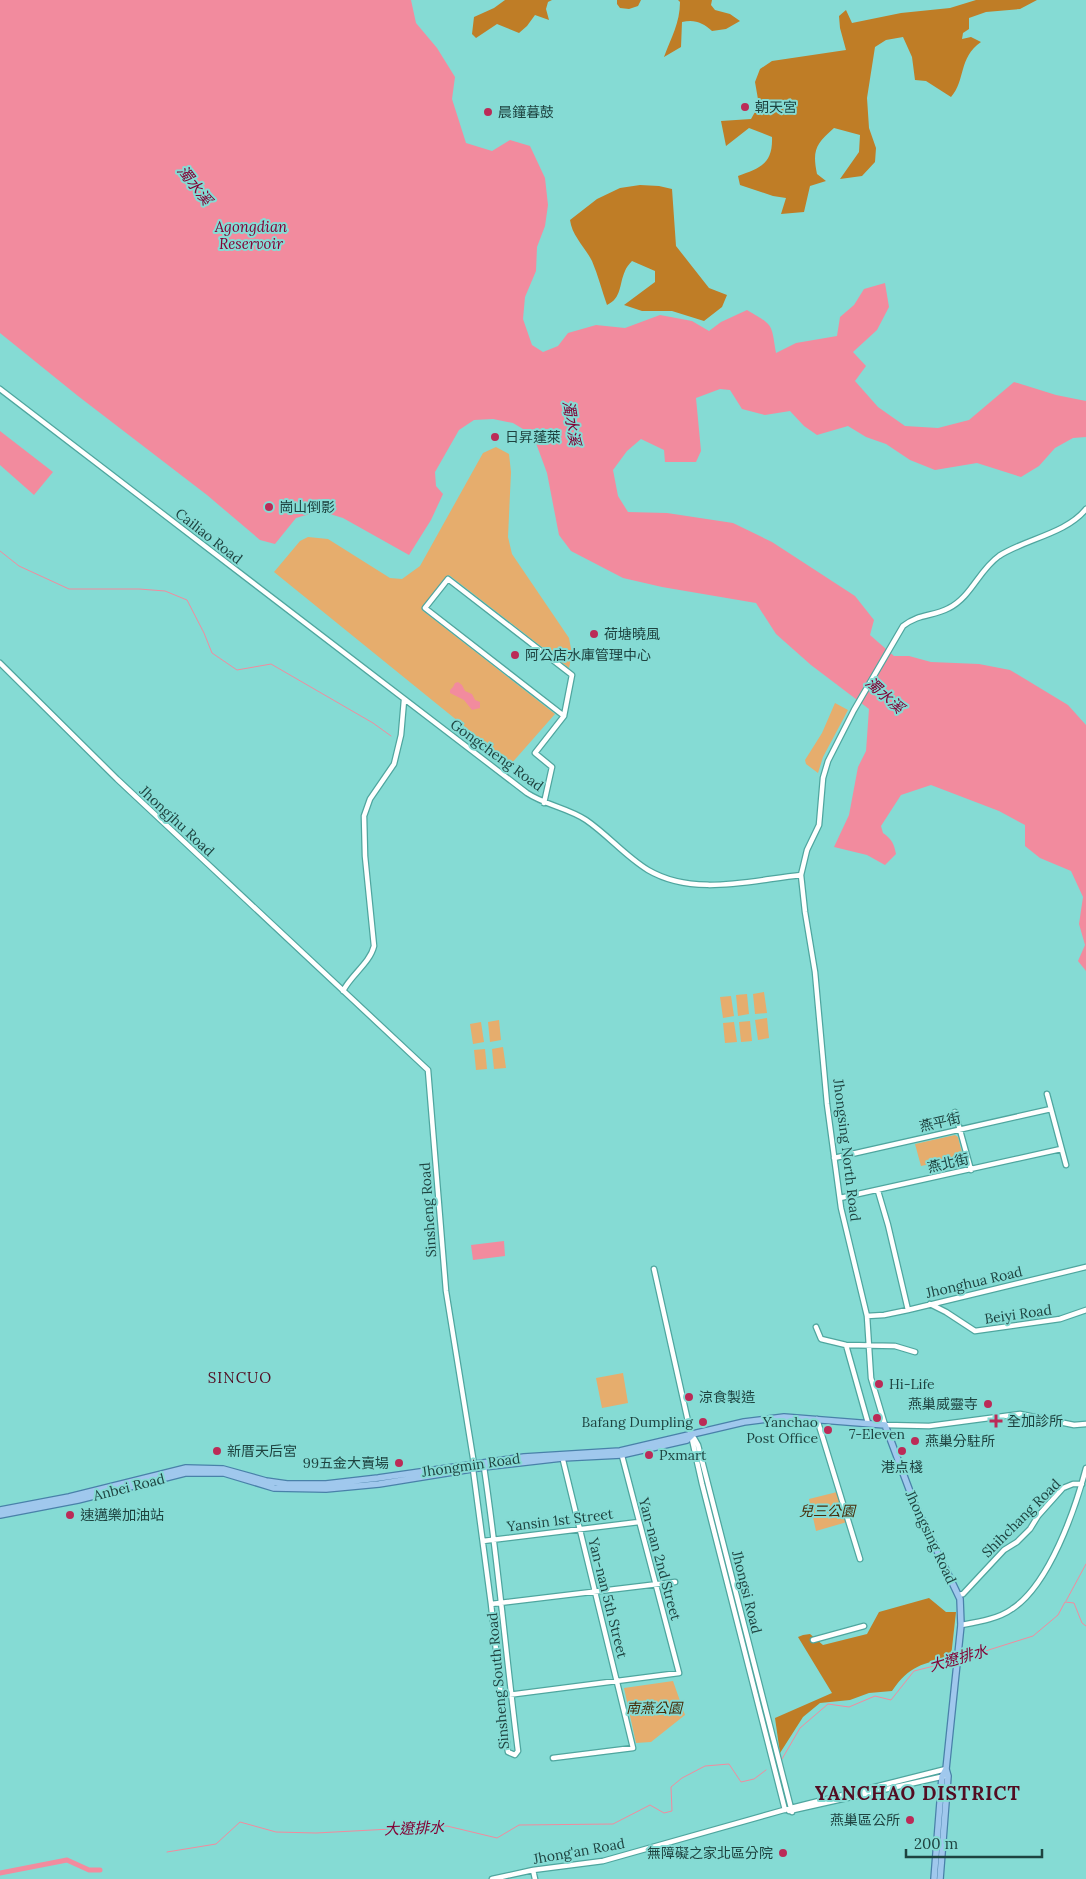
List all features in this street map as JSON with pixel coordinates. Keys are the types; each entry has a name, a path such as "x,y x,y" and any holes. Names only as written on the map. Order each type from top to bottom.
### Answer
{"main road":[{"name":"Jhongmin Road","path":"250,1476 286,1484 326,1484 562,1456 621,1453 744,1422 784,1417 886,1425"},
{"name":"Jhongsing Road","path":"886,1425 898,1464 915,1506 959,1595 961,1625 959,1652 945,1774"},
{"name":"Jhongmin Road","path":"258,1483 274,1488 326,1489 379,1484 474,1466 484,1467 562,1456"},
{"name":"Anbei Road","path":"0,1510 69,1497 186,1468 213,1468 250,1476"},
{"name":"Anbei Road","path":"0,1515 78,1500 185,1474 224,1474 258,1483"},
{"path":"934,1879 945,1774"},
{"path":"940,1879 945,1774"}],"street":[{"name":"Cailiao Road","path":"0,389 404,700"},
{"name":"Jhongsing North Road","path":"886,1425 871,1378 867,1316 840,1198 834,1158 815,972 801,875 807,850 818,825 823,778 828,761 854,710 903,626 913,618 947,609 960,602 1000,555 1070,523 1081,516 1086,509"},
{"path":"544,803 552,767 535,753 564,716 572,675 448,579 425,608 564,716"},
{"name":"Jhongjhu Road","path":"0,663 123,786 343,991"},
{"path":"343,991 347,983 372,953 374,946 365,856 364,816 370,799 394,764 404,718 404,700"},
{"name":"Gongcheng Road","path":"404,700 522,789 544,803 579,816 648,869 669,879 692,884 710,885 801,875"},
{"name":"Sinsheng Road","path":"343,991 428,1070 446,1291 474,1466"},
{"path":"1048,1094 1066,1165"},
{"name":"燕平街","path":"834,1158 1051,1109"},
{"path":"955,1112 971,1170"},
{"name":"燕北街","path":"840,1198 1061,1149"},
{"path":"878,1191 908,1310"},
{"name":"Jhonghua Road","path":"867,1316 908,1310 1086,1267"},
{"name":"Jhongsi Road","path":"654,1269 702,1484 779,1774"},
{"name":"Beiyi Road","path":"930,1304 975,1331 1060,1320 1086,1310"},
{"path":"816,1327 821,1340 846,1345 895,1346 915,1352"},
{"path":"846,1345 868,1423"},
{"name":"Jhongmin Road","path":"886,1425 929,1426 1020,1414 1074,1425 1086,1424"},
{"path":"817,1420 860,1559"},
{"name":"Yan-nan 2nd Street","path":"618,1682 679,1673 621,1453"},
{"name":"Yan-nan 5th Street","path":"554,1758 633,1748 562,1456"},
{"name":"Sinsheng South Road","path":"474,1466 500,1696 508,1752 515,1755 518,1750 495,1540 484,1467"},
{"path":"961,1625 982,1621 1010,1611 1030,1592 1041,1577 1065,1531 1086,1468"},
{"name":"Shihchang Road","path":"959,1595 963,1594 1004,1550 1017,1542 1030,1529 1038,1516 1063,1488 1073,1484 1082,1484"},
{"name":"Yansin 1st Street","path":"483,1541 639,1522"},
{"path":"491,1604 675,1582"},
{"path":"813,1640 864,1626"},
{"path":"500,1696 618,1682"},
{"path":"779,1774 785,1810 791,1810 945,1774"},
{"path":"779,1774 791,1810"},
{"path":"857,1794 945,1774"},
{"name":"Jhong'an Road","path":"492,1879 533,1870 603,1861 785,1810"},
{"path":"533,1870 535,1879"},
{"path":"524,1872 526,1879"}],"green space":[{"path":"496,447 509,454 511,472 508,537 512,554 569,638 572,654 569,668 449,575 422,610 555,714 511,764 274,572 300,541 308,537 328,539 390,578 402,579 420,566 483,453"},
{"path":"835,703 848,710 823,757 818,773 806,764 805,760 822,733"},
{"path":"764,992 767,1013 755,1014 753,994"},
{"path":"747,994 749,1014 738,1016 736,995"},
{"path":"731,996 734,1016 723,1018 720,997"},
{"path":"767,1018 769,1038 758,1040 755,1020"},
{"path":"499,1020 501,1040 490,1042 488,1022"},
{"path":"750,1021 752,1041 741,1042 739,1022"},
{"path":"481,1022 484,1042 473,1044 470,1024"},
{"path":"734,1022 737,1042 725,1043 723,1023"},
{"path":"503,1047 506,1068 494,1069 492,1049"},
{"path":"485,1049 487,1069 476,1070 474,1050"},
{"path":"955,1135 958,1137 963,1157 921,1166 915,1144"},
{"path":"623,1373 628,1403 602,1408 596,1378"},
{"name":"兒三公園","path":"837,1492 847,1522 816,1531 809,1499"},
{"name":"南燕公園","path":"673,1681 685,1715 651,1742 636,1743 624,1688"}],"shaded area":[{"path":"505,0 552,0 548,2 546,9 549,20 535,15 519,33 497,24 476,38 472,34 474,17 494,8"},
{"path":"617,0 641,0 638,6 629,9 620,8"},
{"path":"678,0 712,0 711,5 715,10 730,14 740,21 726,29 712,31 698,22 682,22 681,47 664,57 675,30 680,10 680,2"},
{"path":"976,0 1037,0 1020,9 986,12 969,18 969,29 963,33 962,39 971,37 981,42 974,48 965,62 959,83 951,97 926,81 915,80 912,57 903,37 886,40 875,47 867,98 869,128 876,148 875,162 862,176 840,179 859,152 860,135 834,128 819,143 815,153 817,174 826,181 810,186 804,212 781,214 786,198 773,196 740,185 738,176 764,164 770,153 772,137 749,128 726,146 721,121 751,119 759,105 755,82 760,69 772,61 846,50 839,16 846,10 852,23 901,13 950,8"},
{"path":"640,185 672,189 676,246 709,288 727,295 722,307 704,321 672,311 642,311 624,305 655,282 655,271 632,261 625,270 618,295 607,305 592,261 576,236 570,220 597,199 620,188"},
{"path":"929,1598 946,1612 956,1612 951,1657 917,1667 905,1676 892,1691 869,1693 850,1700 820,1703 803,1717 780,1753 775,1718 832,1693 798,1637 810,1634 823,1645 867,1634 879,1612"}],"water":[{"name":"Agongdian Reservoir","path":"0,0 411,0 416,23 437,48 455,77 452,99 466,143 492,151 510,140 530,146 545,178 548,205 545,226 537,247 536,271 525,297 523,319 532,345 543,352 558,346 568,333 596,325 625,328 660,315 692,321 709,331 721,322 747,310 770,326 776,353 796,343 837,336 840,317 854,305 864,289 885,283 889,307 877,330 853,352 866,366 855,381 878,407 905,426 938,428 969,420 1014,382 1056,395 1086,401 1086,437 1073,438 1055,448 1039,466 1021,477 977,463 935,470 910,460 886,444 866,437 848,426 817,435 804,426 790,411 765,415 742,409 730,390 720,389 696,398 701,451 696,462 665,462 664,450 641,439 627,451 613,470 618,496 628,512 667,513 733,523 772,542 855,596 874,620 870,635 894,656 909,656 931,662 979,664 1010,670 1068,705 1086,725 1086,971 1078,961 1085,945 1079,924 1083,897 1071,871 1040,858 1025,846 1025,825 999,811 931,785 901,795 881,826 883,833 892,842 896,854 885,865 867,855 834,847 849,815 858,767 866,751 869,709 811,665 776,634 756,603 662,587 623,578 571,551 559,535 547,473 533,435 513,423 493,419 474,420 459,430 435,472 436,486 443,494 431,520 409,555 343,518 320,511 296,518 275,544 260,540 207,495 78,396 0,333"},
{"path":"0,431 53,472 34,495 0,465"},
{"path":"458,682 465,691 472,694 475,700 480,702 480,708 472,710 464,700 450,693 455,683"},
{"path":"504,1241 505,1256 473,1260 471,1245"}],"waterway":[{"path":"0,551 19,566 69,589 165,591 187,600 212,653 237,670 271,664 373,723 391,736"},
{"path":"1066,1601 1086,1564"},
{"name":"大遼排水","path":"960,1659 1033,1636 1058,1615 1065,1602 1074,1603 1082,1623 1086,1626"},
{"name":"大遼排水","path":"782,1759 800,1728 828,1704 849,1707 875,1696 891,1700 914,1671 954,1661"},
{"name":"大遼排水","path":"167,1852 216,1844 240,1822 276,1832 316,1833 447,1826 497,1838 519,1825 613,1824 650,1805 664,1813 672,1811 671,1787 682,1778 705,1766 729,1764 741,1782 754,1779 766,1770"},
{"name":"大遼排水","path":"0,1873 67,1860 89,1870 100,1870"}],"place":[{"name":"朝天宮","path":"745,107"},
{"name":"晨鐘暮鼓","path":"488,112"},
{"name":"日昇蓬萊","path":"495,437"},
{"name":"崗山倒影","path":"269,507"},
{"name":"荷塘曉風","path":"594,634"},
{"name":"阿公店水庫管理中心","path":"515,655"},
{"name":"Hi-Life","path":"879,1384"},
{"name":"涼食製造","path":"689,1397"},
{"name":"燕巢威靈寺","path":"988,1404"},
{"name":"7-Eleven","path":"877,1418"},
{"name":"全加診所","path":"996,1421"},
{"name":"Bafang Dumpling","path":"703,1422"},
{"name":"Yanchao Post Office","path":"828,1430"},
{"name":"燕巢分駐所","path":"915,1441"},
{"name":"新厝天后宮","path":"217,1451"},
{"name":"港点棧","path":"902,1451"},
{"name":"Pxmart","path":"649,1455"},
{"name":"99五金大賣場","path":"399,1463"},
{"name":"速邁樂加油站","path":"70,1515"},
{"name":"燕巢區公所","path":"910,1820"},
{"name":"無障礙之家北區分院","path":"783,1853"}],"district":[{"name":"SINCUO","path":"240,1377"},
{"name":"YANCHAO DISTRICT","path":"918,1793"}],"water label":[{"name":"濁水溪","path":"195,185"},
{"name":"濁水溪","path":"572,423"},
{"name":"濁水溪","path":"885,695"}]}
